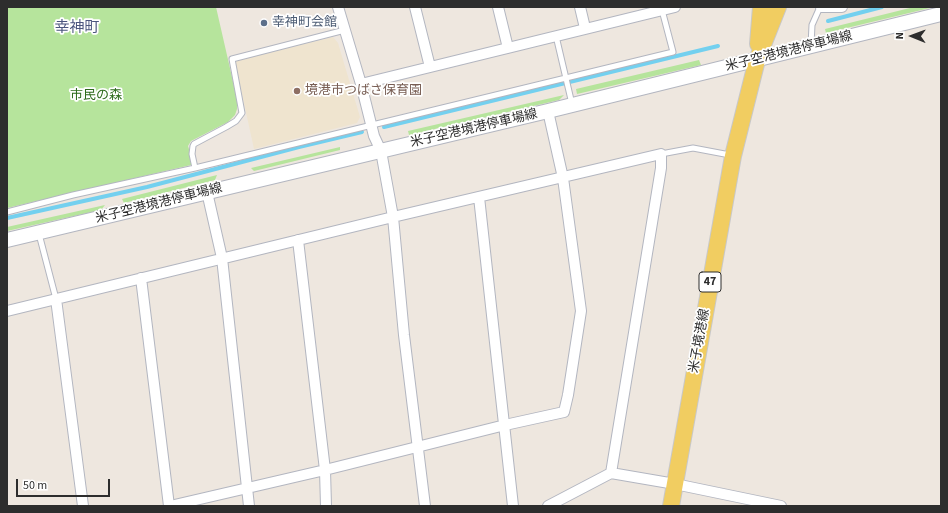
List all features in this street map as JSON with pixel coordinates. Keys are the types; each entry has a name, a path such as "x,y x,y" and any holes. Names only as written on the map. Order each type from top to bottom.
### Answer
{"main road":[{"name":"米子境港線","path":"757,60 761,7"},
{"name":"米子境港線","path":"671,506 734,156 757,60 778,7"},
{"name":"米子空港境港停車場線","path":"7,240 39,234 207,192 573,105 941,14"}],"street":[{"path":"338,7 361,84 374,136 381,150 393,217 404,335 425,506"},
{"path":"415,7 430,66"},
{"path":"498,7 508,48"},
{"path":"580,7 585,28"},
{"path":"361,84 662,8 675,7"},
{"path":"821,7 842,7"},
{"path":"141,278 170,506 247,489 505,425 564,412 581,311 563,178 548,111"},
{"path":"7,311 222,258 661,154 661,168 611,472"},
{"path":"207,192 222,258 249,506"},
{"path":"479,197 513,506"},
{"path":"298,240 325,470 326,506"},
{"path":"56,299 83,506"},
{"path":"548,506 611,472 781,506"}],"lane":[{"path":"810,46 812,25 821,7"},
{"path":"7,212 73,195 195,168 372,124 566,79 673,52 662,8"},
{"path":"195,168 192,146 236,121 242,113 232,62 234,58 345,30"},
{"path":"556,36 573,105"},
{"path":"661,154 693,148 734,156"},
{"path":"39,234 56,299"}],"shaded area":[{"name":"境港市つばさ保育園","path":"333,37 338,43 360,117 357,123 254,149 235,62"}],"green space":[{"name":"市民の森","path":"7,7 216,7 237,99 237,109 235,115 228,122 191,141 188,146 192,158 191,165 7,208"},
{"path":"914,7 934,7 826,33 825,29"},
{"path":"699,60 701,65 577,94 576,89"},
{"path":"564,95 559,100 409,135 408,131"},
{"path":"340,147 340,150 254,171 251,168"},
{"path":"217,175 215,180 124,203 122,199"},
{"path":"105,205 101,210 7,231 7,227"}],"waterway":[{"path":"828,21 882,7"},
{"path":"384,127 718,46"},
{"path":"7,218 147,187 362,132"}],"place":[{"name":"幸神町会館","path":"264,23"},
{"name":"境港市つばさ保育園","path":"297,91"}],"district":[{"name":"幸神町","path":"77,29"}]}
